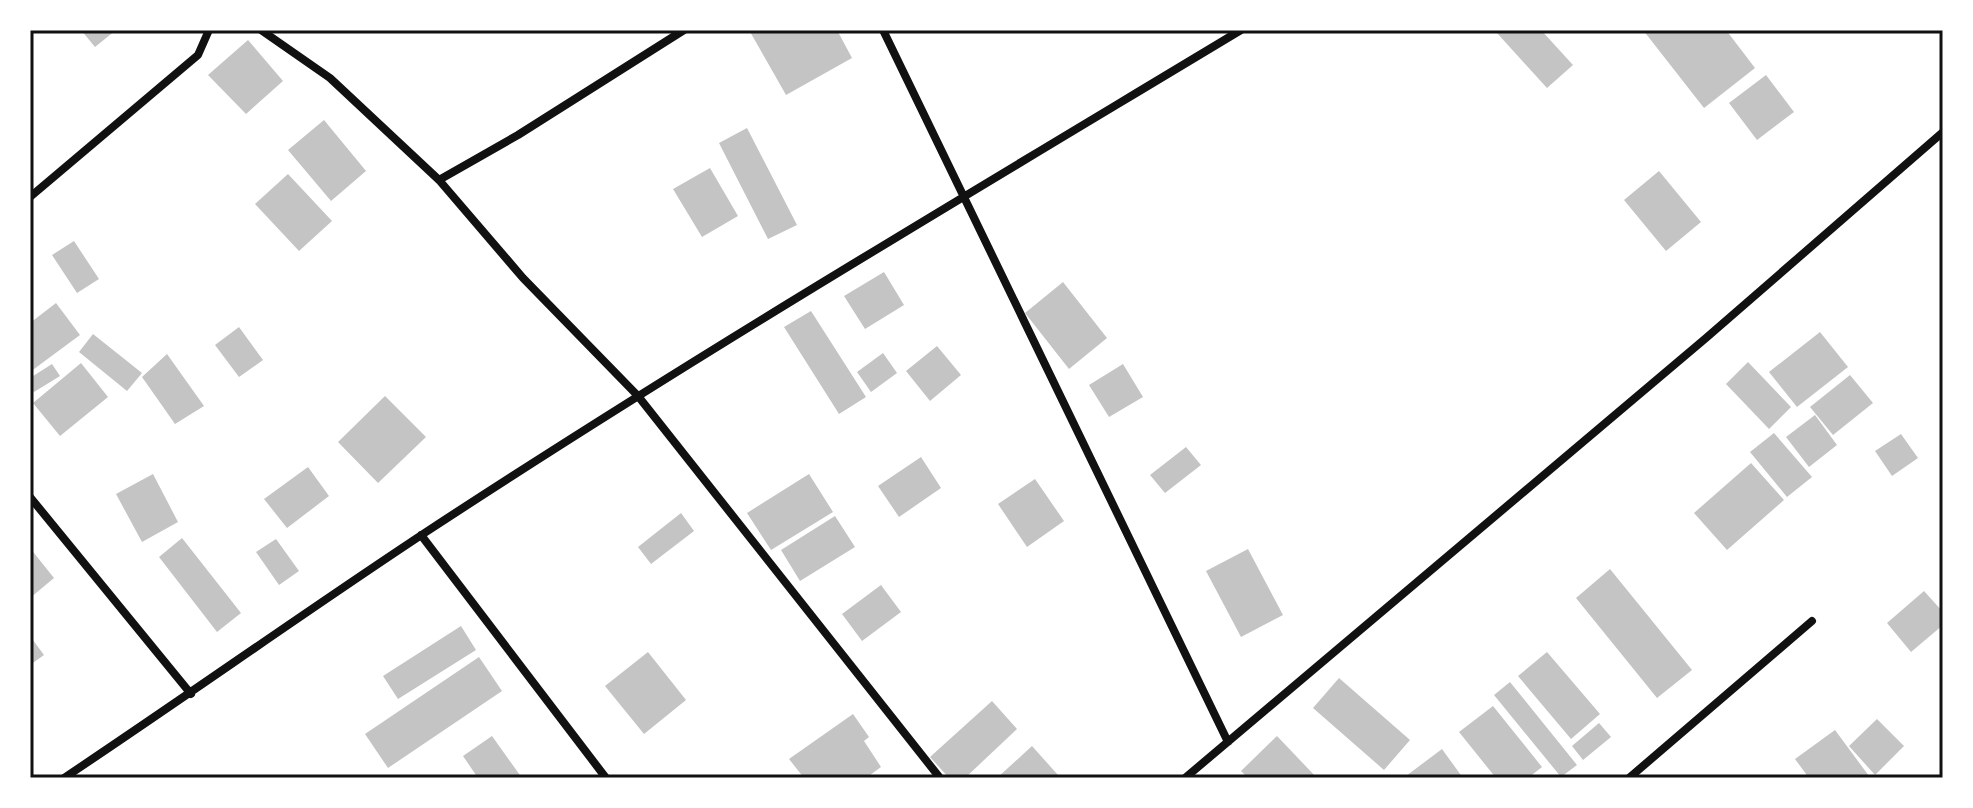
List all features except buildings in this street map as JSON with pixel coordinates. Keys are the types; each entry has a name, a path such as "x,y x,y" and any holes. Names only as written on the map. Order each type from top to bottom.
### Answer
{"street":[{"path":"30,197 198,55 209,30"},
{"path":"261,30 330,78 439,180 523,278 638,396 940,778"},
{"path":"439,180 518,135 684,30"},
{"path":"883,30 1228,742"},
{"path":"64,778 421,535 638,396 1241,30"},
{"path":"1185,778 1706,338 1943,132"},
{"path":"30,497 191,694"},
{"path":"421,535 606,778"},
{"path":"1629,778 1812,621"}]}
